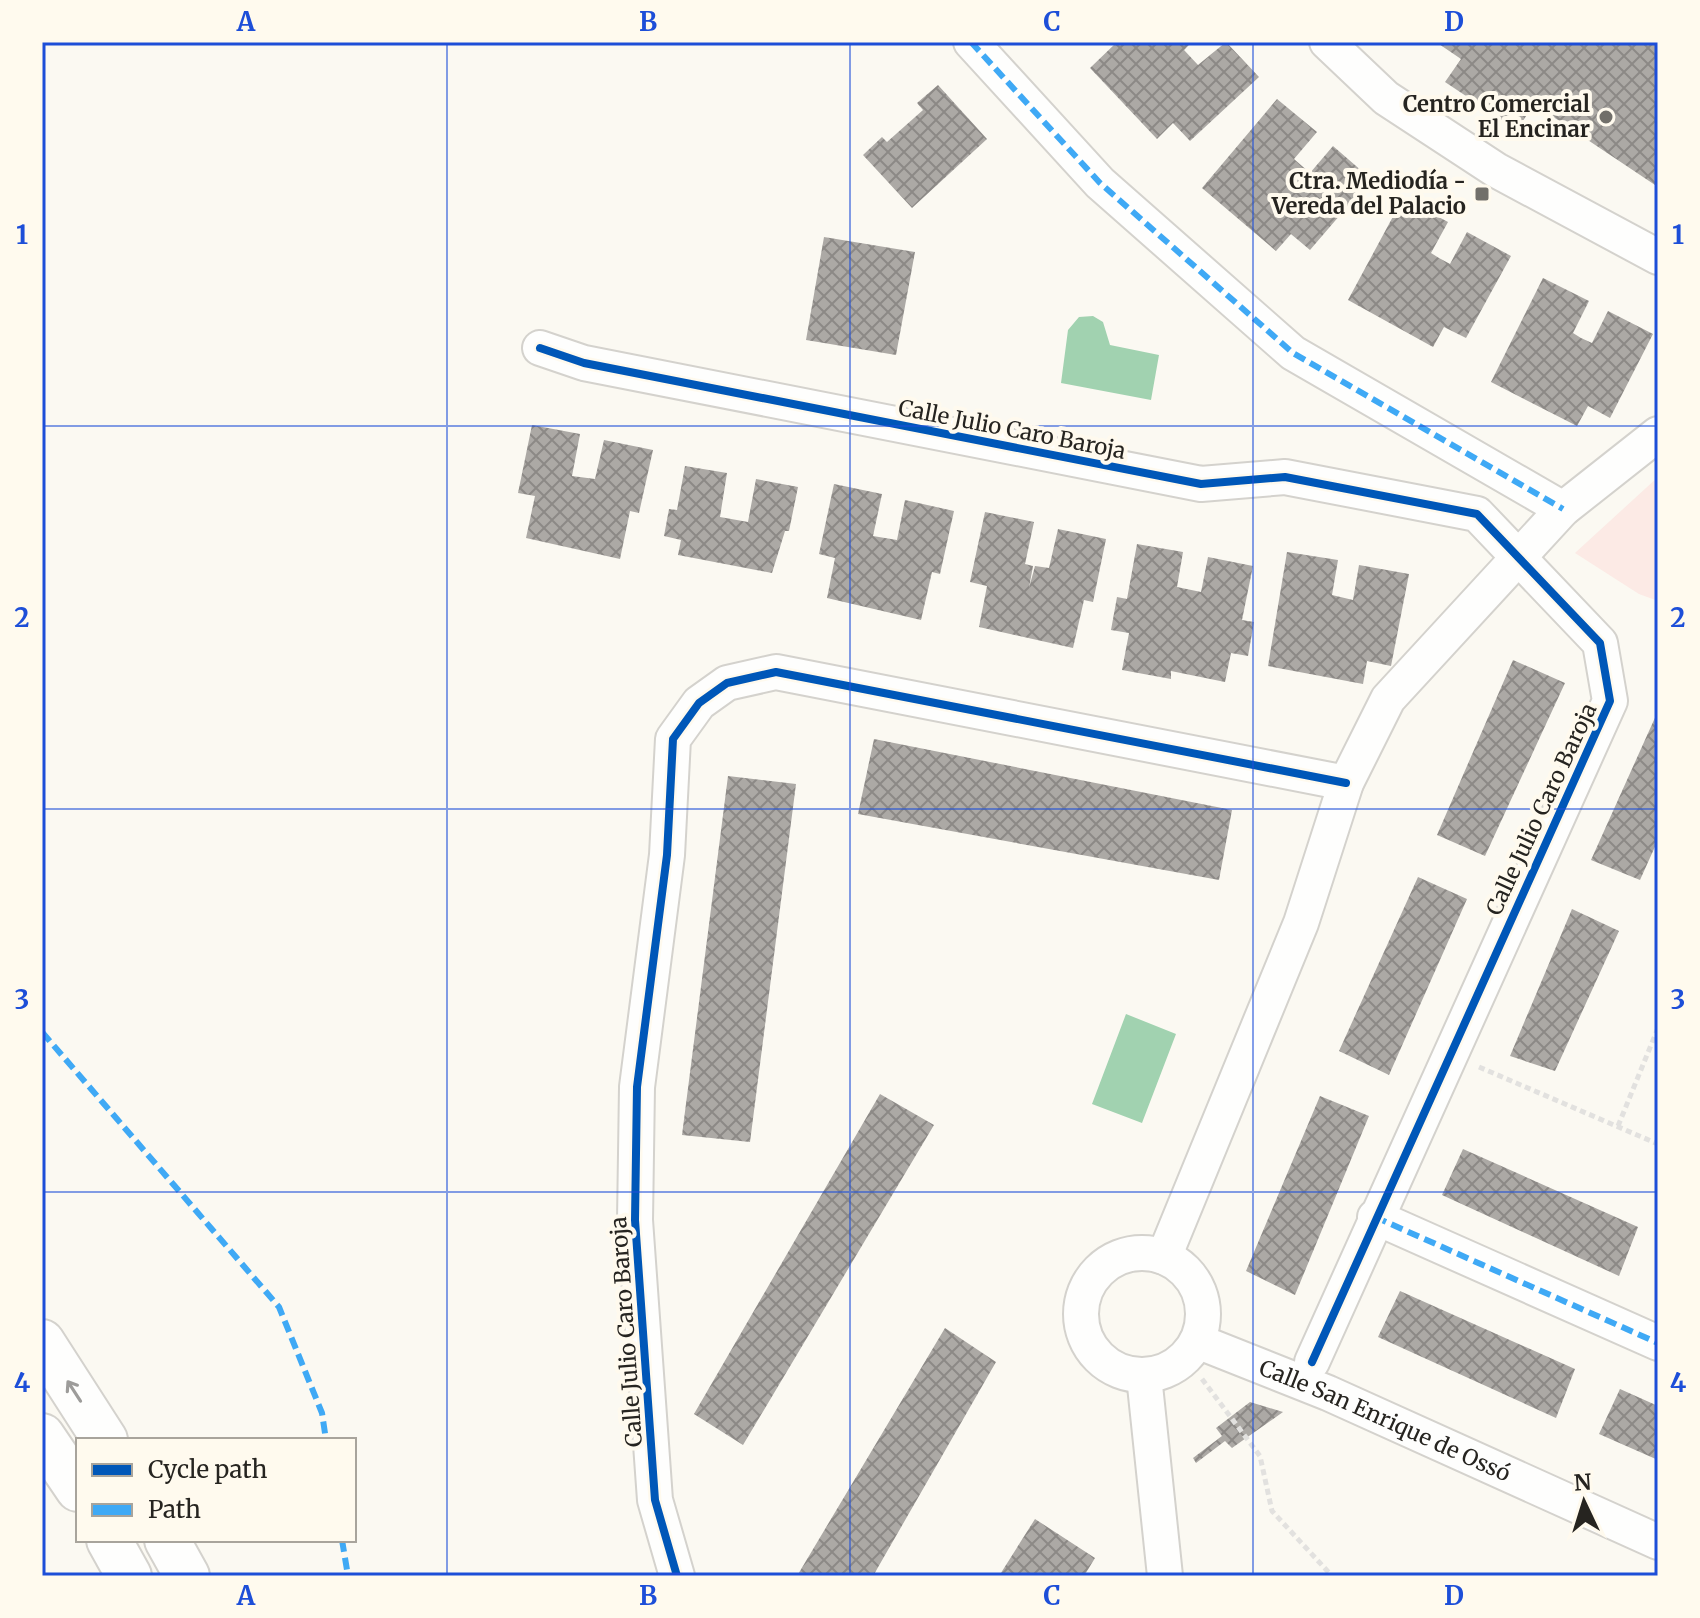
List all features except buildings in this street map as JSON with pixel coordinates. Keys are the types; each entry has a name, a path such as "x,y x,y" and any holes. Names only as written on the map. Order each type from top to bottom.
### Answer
{"highway":[{"path":"42,1342 104,1438"},
{"path":"42,1436 76,1486"},
{"path":"110,1542 129,1576"},
{"path":"168,1542 187,1576"}],"street":[{"path":"971,42 1100,183 1293,353 1563,509"},
{"path":"1327,42 1386,98 1496,170 1658,257"},
{"name":"Calle Julio Caro Baroja","path":"540,348 584,363 1201,484 1285,477 1477,514 1600,643 1610,701 1312,1362"},
{"path":"1164,1257 1301,923 1346,783 1388,699 1563,509 1658,434"},
{"name":"Calle Julio Caro Baroja","path":"677,1576 655,1500 635,1220 637,1087 667,855 673,739 699,703 727,683 776,672 1346,783"},
{"path":"1375,1217 1658,1343"},
{"path":"1137,1253 1164,1257 1185,1271 1199,1292 1203,1317 1191,1349 1176,1366 1144,1376 1118,1372 1095,1356 1082,1332 1080,1305 1090,1280 1111,1261 1137,1253"},
{"name":"Calle San Enrique de Ossó","path":"1191,1349 1328,1393 1658,1542"},
{"path":"1144,1376 1165,1576"}],"path":[{"path":"1618,1126 1658,1028"},
{"path":"1449,1054 1658,1144"},
{"path":"1191,1349 1260,1456 1272,1511 1332,1576"}],"shaded area":[{"path":"1093,316 1103,322 1110,345 1159,355 1151,400 1061,383 1068,330 1079,317"},
{"path":"1658,477 1658,601 1639,594 1575,553"},
{"path":"1126,1014 1176,1034 1142,1123 1092,1104"}],"marked path":[{"path":"971,42 1100,183 1293,353 1563,509"},
{"path":"42,1032 279,1307 322,1413 326,1438"},
{"path":"1375,1217 1658,1343"},
{"path":"342,1542 348,1576"}],"cycle path":[{"path":"540,348 584,363 1201,484 1285,477 1477,514 1600,643 1610,701 1312,1362"},
{"path":"677,1576 655,1500 635,1220 637,1087 667,855 673,739 699,703 727,683 776,672 1346,783"}],"place":[{"name":"Centro Comercial El Encinar","path":"1606,117"},
{"name":"Ctra. Mediodía - Vereda del Palacio","path":"1482,194"}]}
